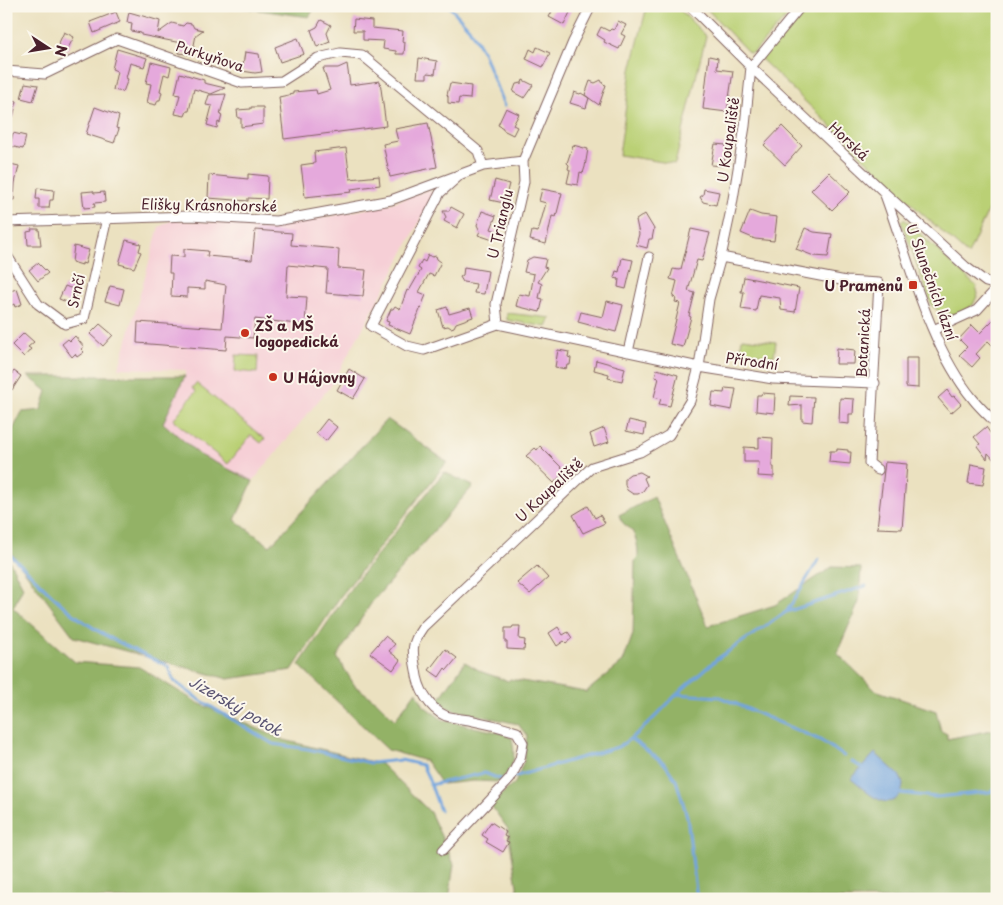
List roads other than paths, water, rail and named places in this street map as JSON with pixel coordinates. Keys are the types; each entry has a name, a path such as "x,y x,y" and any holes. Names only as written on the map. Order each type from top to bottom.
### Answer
{"street":[{"name":"U Trianglu","path":"498,324 496,304 524,182 524,161 573,42 591,6"},
{"name":"Horská","path":"690,6 751,67 885,193 966,267 986,282 997,287"},
{"path":"751,67 801,6"},
{"name":"Purkyňova","path":"6,71 45,74 117,39 242,83 282,81 318,58 340,53 362,55 478,150 483,166"},
{"name":"U Koupaliště","path":"445,848 512,775 520,759 522,743 518,732 501,726 446,716 434,708 427,700 417,677 412,650 415,638 423,627 592,467 640,452 669,435 690,401 699,367 709,299 721,257 732,205 751,67"},
{"name":"Elišky Krásnohorské","path":"6,222 190,216 276,221 391,200 483,166 524,161"},
{"path":"464,172 440,194 371,326 407,346 424,350 498,324"},
{"name":"U Slunečních lázní","path":"885,193 933,330 947,359 972,399 997,424"},
{"name":"Srnčí","path":"6,254 38,304 65,324 84,319 107,218"},
{"path":"628,352 649,257"},
{"name":"Botanická","path":"721,257 846,280 879,283 875,383 869,463 878,470"},
{"path":"933,330 977,310 997,287"},
{"name":"Přírodní","path":"498,324 699,367 773,379 875,383"}],"water":[{"path":"875,753 899,775 903,783 900,794 892,801 886,802 873,797 851,779"}],"waterway":[{"path":"449,6 469,28 483,52 504,106"},
{"name":"Jizerský potok","path":"6,552 77,617 115,640 168,666 174,681 197,698 273,744 308,749 371,763 401,760 422,765 440,810"},
{"path":"787,611 819,559"},
{"path":"678,693 717,659 786,612 866,586"},
{"path":"513,777 618,747 642,729 677,694 720,697 820,740 844,756"},
{"path":"631,739 664,763 676,780 687,816 697,899"},
{"path":"851,761 865,770"},
{"path":"430,785 484,773 503,780 507,779"},
{"path":"899,793 936,797 989,792 997,789"}],"place":[{"name":"U Pramenů","path":"913,285"},
{"name":"ZŠ a MŠ logopedická","path":"245,333"},
{"name":"U Hájovny","path":"273,377"}]}
